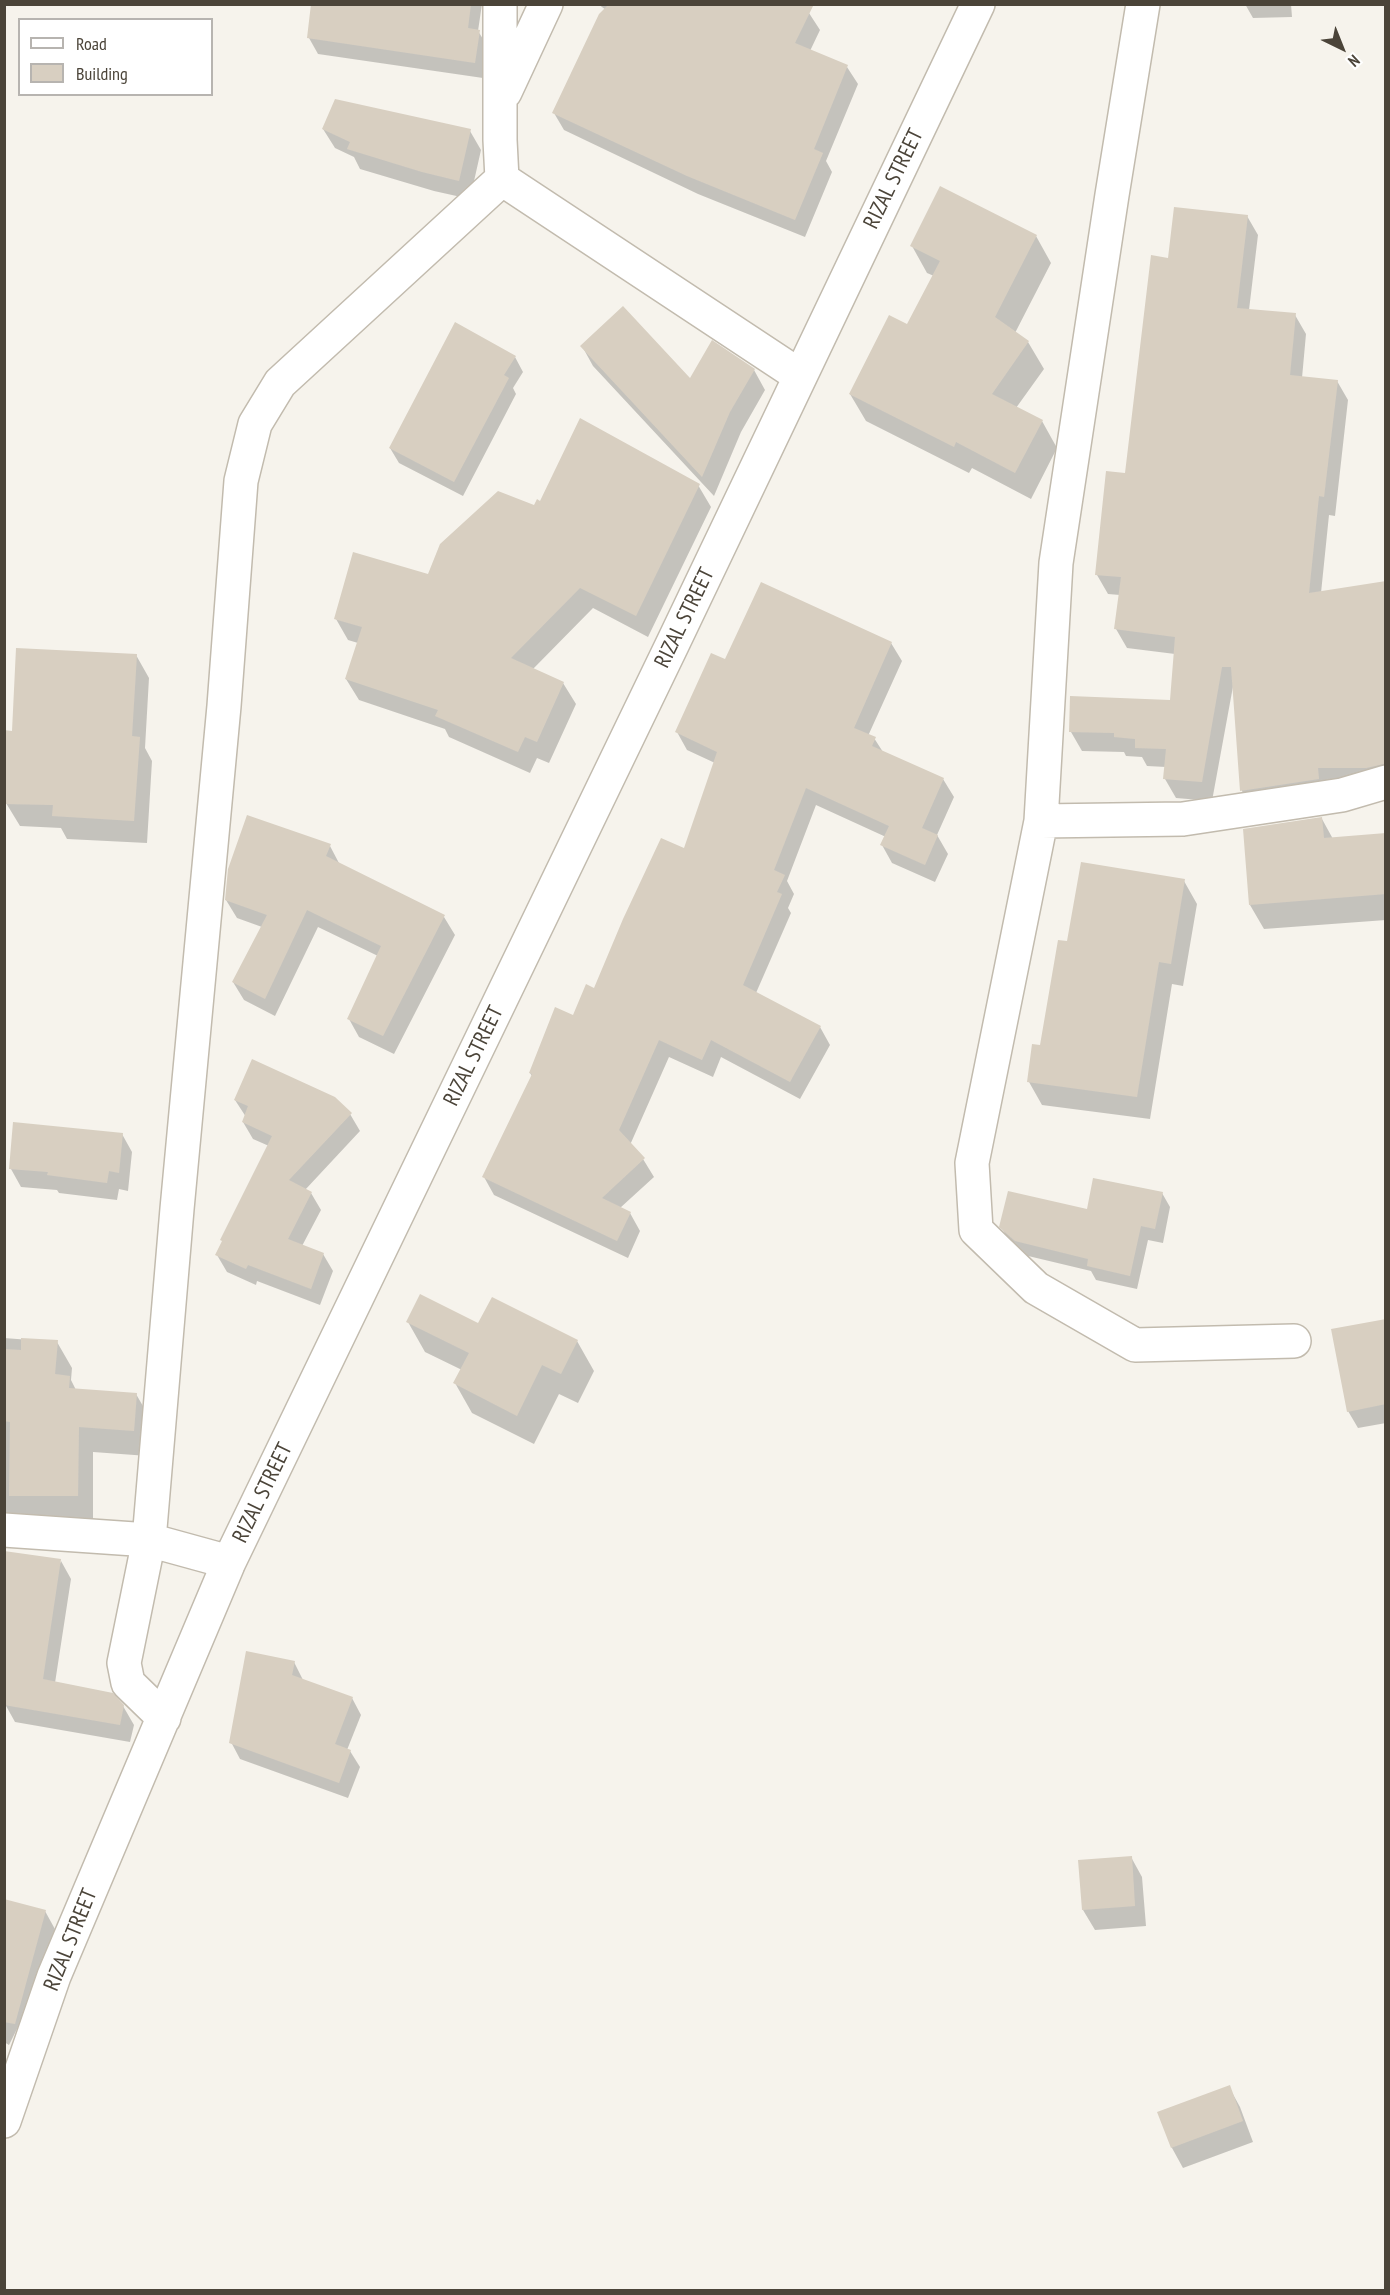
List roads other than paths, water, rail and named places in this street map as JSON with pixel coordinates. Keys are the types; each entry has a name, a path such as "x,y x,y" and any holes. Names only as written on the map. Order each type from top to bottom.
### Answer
{"street":[{"path":"500,4 502,180"},
{"path":"500,102 546,4"},
{"name":"RIZAL STREET","path":"4,2121 54,1976 229,1562 978,4"},
{"path":"1143,4 1056,563 1041,821 972,1163 976,1230 1036,1288 1135,1345 1294,1341"},
{"path":"502,180 801,376"},
{"path":"164,1718 128,1683 124,1663 149,1540 224,706 241,481 255,424 280,383 502,180"},
{"path":"1041,821 1183,819 1342,795 1386,782"},
{"path":"4,1530 149,1540 229,1562"}]}
